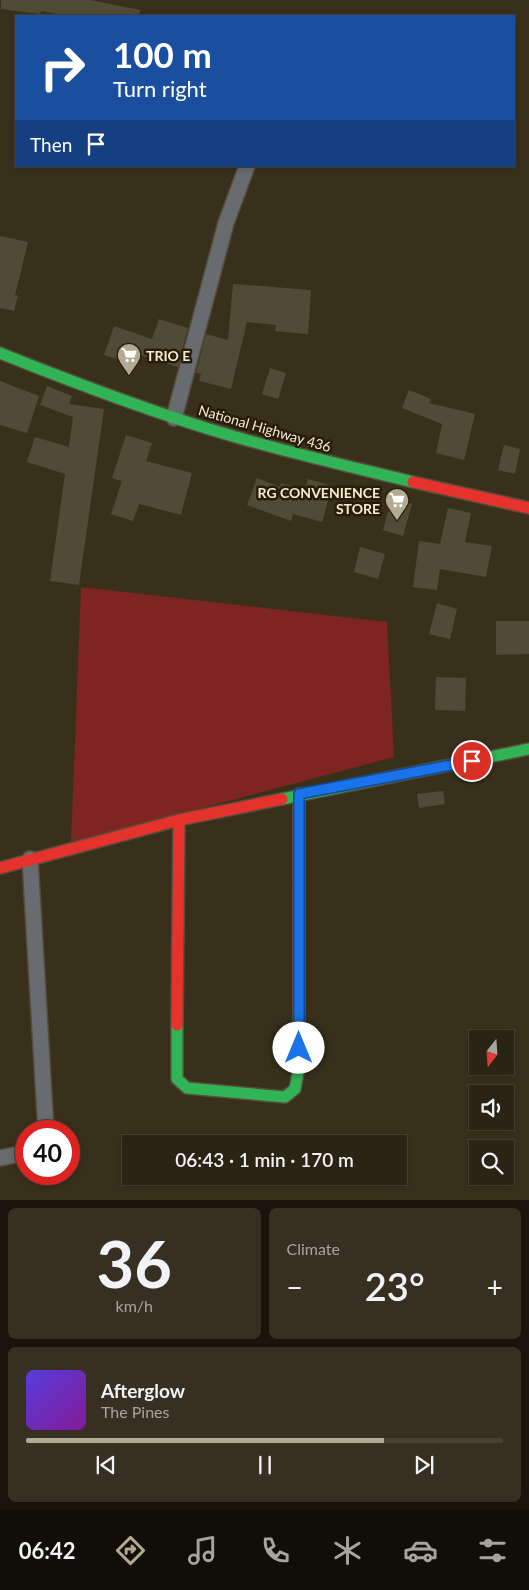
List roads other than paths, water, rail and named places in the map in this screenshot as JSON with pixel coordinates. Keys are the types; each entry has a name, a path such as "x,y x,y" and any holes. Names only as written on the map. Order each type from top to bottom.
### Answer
{"street":[{"path":"174,418 226,223 247,167"},
{"name":"National Highway 436","path":"0,353 73,383 174,418 310,457 529,508"},
{"path":"0,868 179,820 299,794 529,750"},
{"path":"179,820 177,1080 187,1088 285,1097 296,1089 299,1067 299,794"},
{"path":"30,859 45,1120"},
{"path":"0,1158 15,1155"}],"place":[{"name":"TRIO E","path":"129,376"},
{"name":"RG CONVENIENCE STORE","path":"397,521"}]}
